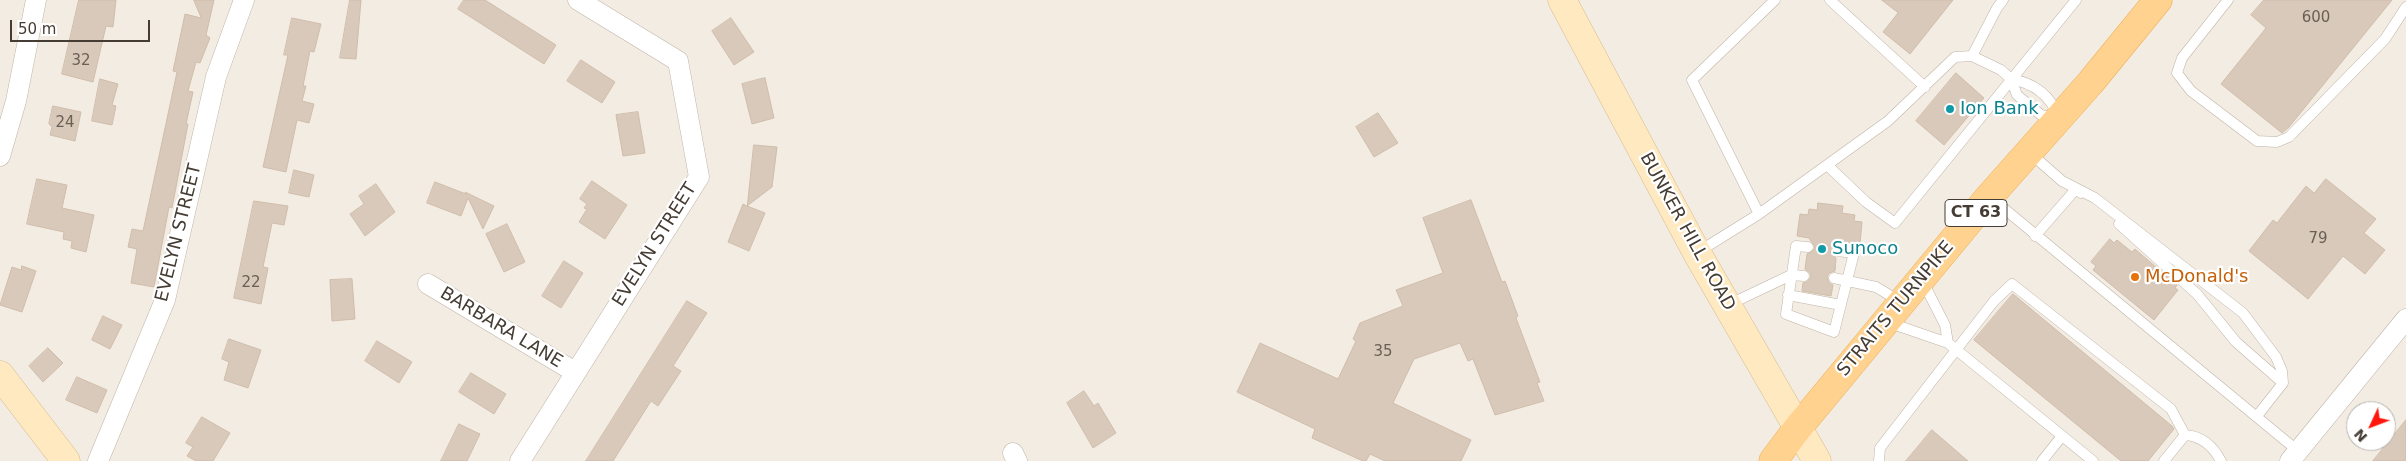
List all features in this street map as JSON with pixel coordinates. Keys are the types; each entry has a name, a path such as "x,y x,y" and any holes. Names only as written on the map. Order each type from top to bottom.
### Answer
{"main road":[{"name":"BUNKER HILL ROAD","path":"1562,0 1697,253 1817,461"},
{"name":"STRAITS TURNPIKE","path":"1774,461 1797,429 1921,278 2158,0"},
{"path":"1,378 66,461"}],"street":[{"path":"0,156 16,101 36,0"},
{"name":"EVELYN STREET","path":"98,461 165,300 216,77 244,0"},
{"name":"EVELYN STREET","path":"520,461 699,177 678,61 578,0"},
{"name":"BARBARA LANE","path":"428,284 575,372"},
{"path":"2294,456 2406,319"}],"lane":[{"path":"1759,214 1692,80 1775,0"},
{"path":"1830,0 1925,87"},
{"path":"1972,56 1996,8 2003,0"},
{"path":"1827,165 1866,202 1896,223 2076,0"},
{"path":"2228,0 2182,58 2178,73 2191,91 2257,141 2277,142 2289,137 2385,38 2406,7"},
{"path":"1697,253 1759,214 1888,121 1955,57 1972,56 2000,70 2011,79 2028,82 2053,103 2058,118 2041,115 2017,95 2011,79"},
{"path":"2028,152 2062,181 2095,198 2243,313 2276,357 2282,371 2282,382 2257,416"},
{"path":"2036,236 2076,189"},
{"path":"2076,189 2197,294 2236,342 2282,382"},
{"path":"1989,197 2257,416 2294,456"},
{"path":"1808,247 1796,246 1786,314 1834,332 1854,253 1837,251"},
{"path":"1728,305 1791,275 1804,276"},
{"path":"1834,278 1876,287 1894,312 1948,343 2093,461"},
{"path":"1921,278 1945,325 1948,343"},
{"path":"1879,461 1880,448 1994,301 2012,284 2171,409 2185,435"},
{"path":"1788,295 1841,305"},
{"path":"2164,461 2185,435"},
{"path":"2185,435 2197,436 2216,451 2221,461"},
{"path":"2042,461 2062,436"}],"building":[{"path":"79,0 116,0 113,27 106,26 93,82 62,74"},
{"path":"194,0 214,0 206,35 210,38 200,63 196,62 188,91 193,92 186,124 188,124 172,208 169,207 154,287 131,283 137,249 128,247 132,229 143,231 177,72 173,71 185,14 201,18"},
{"path":"350,0 361,0 356,59 340,58"},
{"path":"464,0 485,0 556,45 544,64 458,9"},
{"path":"1882,0 1953,0 1910,54 1883,32 1898,13"},
{"path":"2264,0 2392,0 2289,127 2282,133 2221,84 2266,28 2251,15"},
{"path":"292,18 321,24 314,52 310,51 303,86 306,86 302,101 314,104 309,123 297,120 286,172 263,167 288,55 284,55"},
{"path":"731,18 754,52 734,65 712,31"},
{"path":"581,60 615,82 602,103 567,81"},
{"name":"Ion Bank","path":"1956,73 1984,98 1944,145 1916,121"},
{"path":"765,78 774,118 752,124 742,84"},
{"path":"100,79 118,84 112,105 116,106 112,125 92,121"},
{"path":"53,106 81,112 75,141 50,135 52,127 49,124"},
{"path":"638,112 645,153 623,156 616,115"},
{"path":"1378,113 1398,143 1374,157 1356,127"},
{"path":"754,145 777,147 772,187 747,206"},
{"path":"294,170 314,175 309,197 289,193"},
{"path":"37,179 67,185 62,208 94,215 86,252 71,248 72,241 63,239 64,232 27,224"},
{"path":"2326,179 2376,219 2364,233 2385,250 2365,274 2343,256 2308,299 2249,251 2273,220 2277,223 2306,186 2314,193"},
{"path":"592,181 627,205 605,239 579,222 587,209 584,208 587,204 580,199"},
{"path":"435,182 466,194 465,192 494,206 483,229 468,198 461,216 427,203"},
{"path":"376,184 395,212 365,236 350,214 364,204 359,196"},
{"path":"1471,200 1502,282 1505,281 1518,316 1516,318 1540,382 1537,383 1544,401 1495,415 1473,359 1468,361 1460,343 1414,359 1393,403 1471,440 1461,461 1385,461 1370,454 1366,461 1363,461 1312,438 1315,429 1237,392 1260,343 1338,379 1356,341 1353,339 1360,323 1403,306 1396,290 1443,273 1423,218"},
{"path":"254,201 288,206 284,225 272,223 263,267 268,268 261,304 234,298"},
{"name":"Sunoco","path":"1818,203 1843,206 1842,213 1855,215 1854,221 1862,222 1860,244 1838,241 1837,244 1831,247 1831,254 1836,258 1835,271 1829,273 1827,277 1829,283 1833,285 1831,296 1802,291 1803,283 1807,282 1811,277 1810,273 1805,269 1807,254 1813,251 1815,247 1809,238 1797,236 1800,214 1808,215 1809,209 1817,210"},
{"path":"743,204 765,213 749,251 728,242"},
{"path":"507,224 525,262 504,272 486,234"},
{"name":"McDonald's","path":"2110,239 2114,243 2117,240 2132,252 2135,249 2177,285 2175,288 2178,290 2154,320 2093,270 2096,266 2091,262"},
{"path":"564,261 583,273 561,308 542,296"},
{"path":"22,266 36,271 22,312 0,305 12,267 21,270"},
{"path":"352,279 355,319 332,321 330,280"},
{"path":"2013,294 2172,426 2174,429 2148,461 2121,461 1974,340"},
{"path":"687,301 707,313 673,366 681,371 658,406 651,401 613,461 586,461"},
{"path":"103,316 122,325 110,349 92,340"},
{"path":"229,339 261,350 248,388 224,380 229,362 222,359"},
{"path":"377,341 412,362 399,383 365,361"},
{"path":"48,348 63,363 43,382 29,366"},
{"path":"471,373 506,394 494,414 459,392"},
{"path":"77,377 107,390 97,413 66,400"},
{"path":"1084,391 1094,406 1098,403 1116,433 1093,448 1067,403"},
{"path":"202,417 230,433 213,461 196,461 187,456 193,447 186,443"},
{"path":"2406,420 2406,461 2373,461 2381,451 2396,451 2396,432"},
{"path":"459,424 480,434 467,461 441,461"},
{"path":"1932,430 1968,461 1906,461"}],"place":[{"name":"Ion Bank","path":"1950,109"},
{"name":"Sunoco","path":"1822,249"},
{"name":"McDonald's","path":"2135,277"}]}
